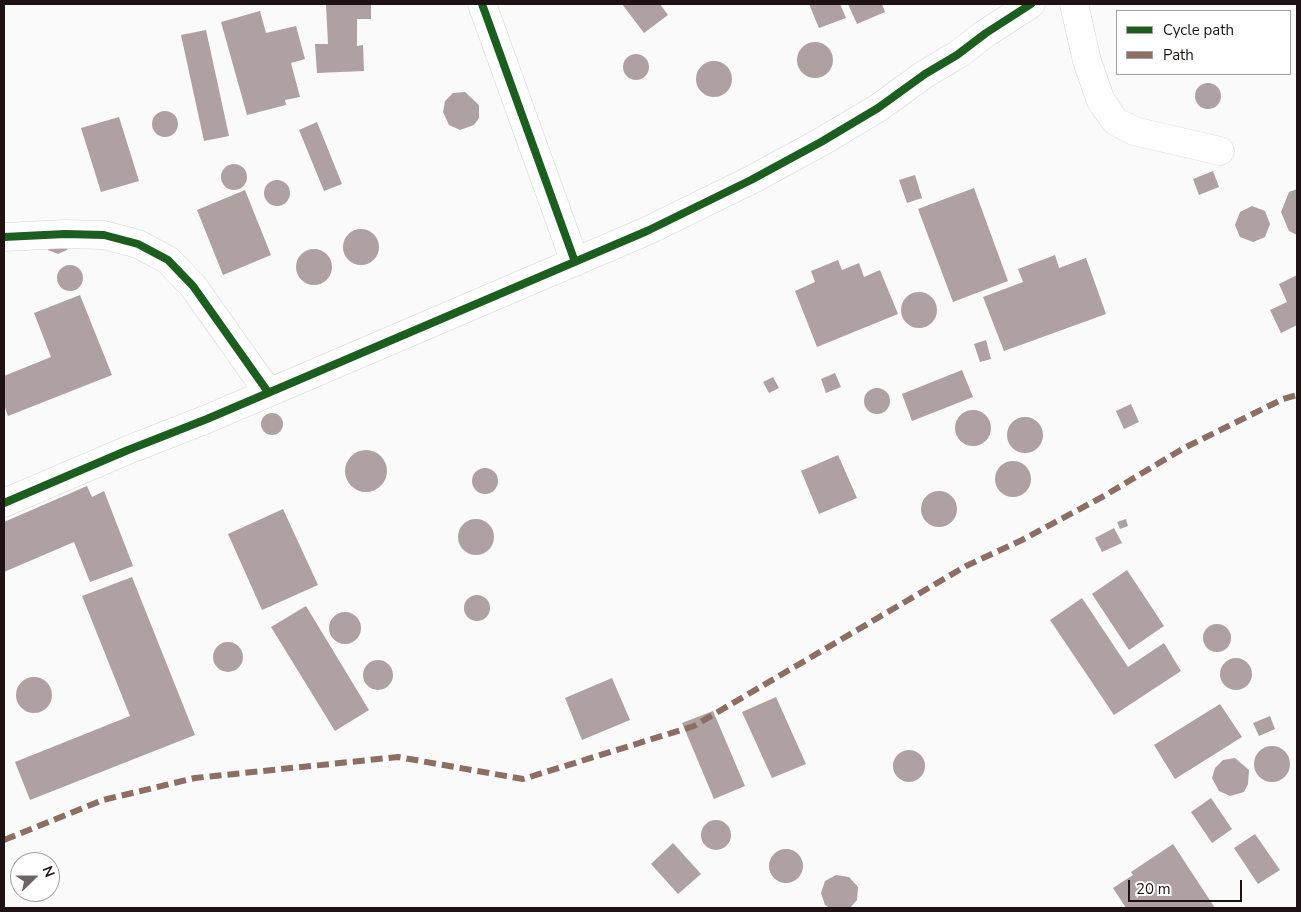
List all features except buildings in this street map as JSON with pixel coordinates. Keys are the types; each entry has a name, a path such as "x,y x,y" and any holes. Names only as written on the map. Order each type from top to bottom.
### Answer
{"street":[{"path":"482,4 575,262"},
{"path":"4,503 128,450 207,420 268,392 647,231 751,180 821,142 878,108 925,74 957,55 986,33 1031,4"},
{"path":"1074,4 1090,69 1101,101 1115,121 1134,131 1220,151"},
{"path":"4,237 65,234 104,235 138,244 168,260 193,286 268,392"}],"marked path":[{"path":"4,840 103,800 195,778 398,757 523,779 694,726 966,566 1022,540 1104,496 1184,448 1283,399 1297,395"}],"cycle path":[{"path":"482,4 575,262"},
{"path":"4,503 128,450 207,419 647,231 751,180 821,142 878,108 925,74 957,55 986,33 1031,4"},
{"path":"4,237 65,234 104,235 138,244 168,260 193,286 268,392"}]}
